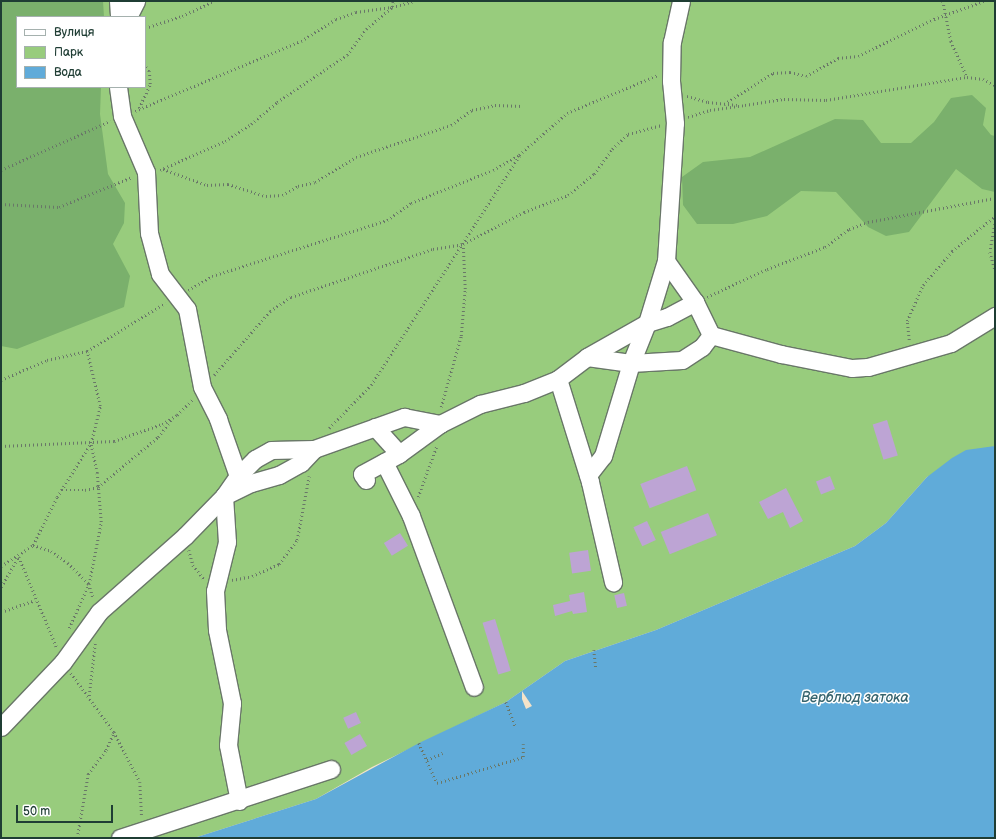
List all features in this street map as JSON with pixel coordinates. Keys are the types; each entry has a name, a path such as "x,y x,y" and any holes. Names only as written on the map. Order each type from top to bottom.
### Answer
{"lane":[{"path":"118,1 119,16"},
{"path":"128,16 136,1"},
{"path":"588,475 603,456 631,363 647,323 666,261 675,123 671,76 672,42 682,1"},
{"path":"118,88 122,116 146,172 149,233 160,274 187,309 202,387 218,419 238,476"},
{"path":"666,261 695,302 711,335 780,354 852,368 868,367 951,343 995,316"},
{"path":"366,480 362,474 392,458 440,424 480,404 524,393 558,379 587,357 647,323 666,317 695,302"},
{"path":"587,357 631,363 682,360 702,347 711,335"},
{"path":"558,379 588,475 613,582"},
{"path":"1,727 63,662 99,612 185,536 224,496 238,476 255,460 271,450 314,449 404,417 440,424"},
{"path":"376,427 392,458 411,516 474,688"},
{"path":"224,496 251,483 279,476 301,463 314,449"},
{"path":"224,496 227,542 216,587 216,630 232,703 228,745 239,801"},
{"path":"120,838 239,801 331,769"}],"path":[{"path":"146,28 182,16 214,1"},
{"path":"1,204 58,207 146,172 163,169 225,141 251,124 277,102 347,55 366,29 392,7 393,1"},
{"path":"1,170 122,116 301,41 336,19 356,12 392,7 414,1"},
{"path":"943,1 951,41 968,77"},
{"path":"724,104 773,73 790,72 806,76 838,58 858,56 946,14 984,1"},
{"path":"139,109 150,84 146,68"},
{"path":"1,380 47,360 86,351 212,276 387,220 411,202 493,170 519,155 567,113 671,76 686,96 724,104 745,105"},
{"path":"62,490 85,490 98,486 158,437 173,417 249,337 270,311 291,297 433,249 463,244 524,212 568,195 594,174 612,149 628,134 675,123 710,110 784,99 826,100 968,77 983,79 995,85"},
{"path":"163,169 207,185 228,184 266,196 282,195 298,186 316,182 356,157 451,125 472,110 495,105 523,106"},
{"path":"327,430 370,385 463,244 519,155"},
{"path":"695,302 767,269 826,247 849,229 868,222 995,198"},
{"path":"911,354 906,321 923,285 952,251 995,216"},
{"path":"995,224 990,252 995,269"},
{"path":"411,516 439,439 443,402 461,336 465,289 463,244"},
{"path":"1,566 18,557 33,545 62,490 91,444 100,406 86,351"},
{"path":"1,446 91,444 114,441 173,417"},
{"path":"68,631 69,623 89,584 101,522 98,486 91,444"},
{"path":"185,536 193,566 216,587 252,576 279,564 297,540 314,449"},
{"path":"33,545 50,551 68,563 89,584 99,612"},
{"path":"1,587 18,557"},
{"path":"18,557 35,600 63,662 114,732 140,782 143,812 137,833"},
{"path":"1,612 35,600"},
{"path":"89,696 95,640"},
{"path":"594,650 596,669"},
{"path":"506,702 515,726"},
{"path":"77,838 88,774 106,750 114,732"},
{"path":"419,743 437,783 523,757 523,744"},
{"path":"427,760 442,753"}],"green space":[{"path":"1,1 995,1 995,446 927,477 886,523 855,546 656,630 565,661 506,702 372,767 316,799 194,838 1,838"},
{"path":"1,1 103,1 104,16 16,16 16,88 101,88 100,114 108,174 125,203 124,223 113,244 130,276 124,307 17,349 1,346"},
{"path":"972,95 986,108 983,125 991,135 995,136 995,192 982,189 956,169 909,232 886,236 868,227 836,192 801,191 767,216 733,224 697,224 683,205 682,177 703,162 750,157 835,119 863,120 881,143 911,143 934,122 951,98"}],"water":[{"name":"Верблюд затока","path":"995,446 995,838 194,838 316,799 419,743 506,702 565,661 656,630 855,546 886,523 927,477 952,458 966,450"}],"pier":[{"path":"522,691 532,706 526,709 522,699"}],"building":[{"path":"887,420 898,455 883,460 873,424"},
{"path":"687,466 696,490 650,508 640,484"},
{"path":"830,476 835,489 821,494 816,481"},
{"path":"786,488 803,521 790,528 783,512 768,519 759,502"},
{"path":"708,513 717,535 670,554 661,532"},
{"path":"647,521 656,540 642,546 633,527"},
{"path":"400,533 408,546 392,556 384,543"},
{"path":"588,550 591,571 572,573 569,553"},
{"path":"584,592 587,612 573,614 572,611 555,616 553,605 570,601 569,595"},
{"path":"624,593 627,606 617,608 614,595"},
{"path":"495,619 511,671 498,674 483,623"},
{"path":"356,712 361,723 348,729 343,718"},
{"path":"360,734 367,746 351,755 344,743"}]}
